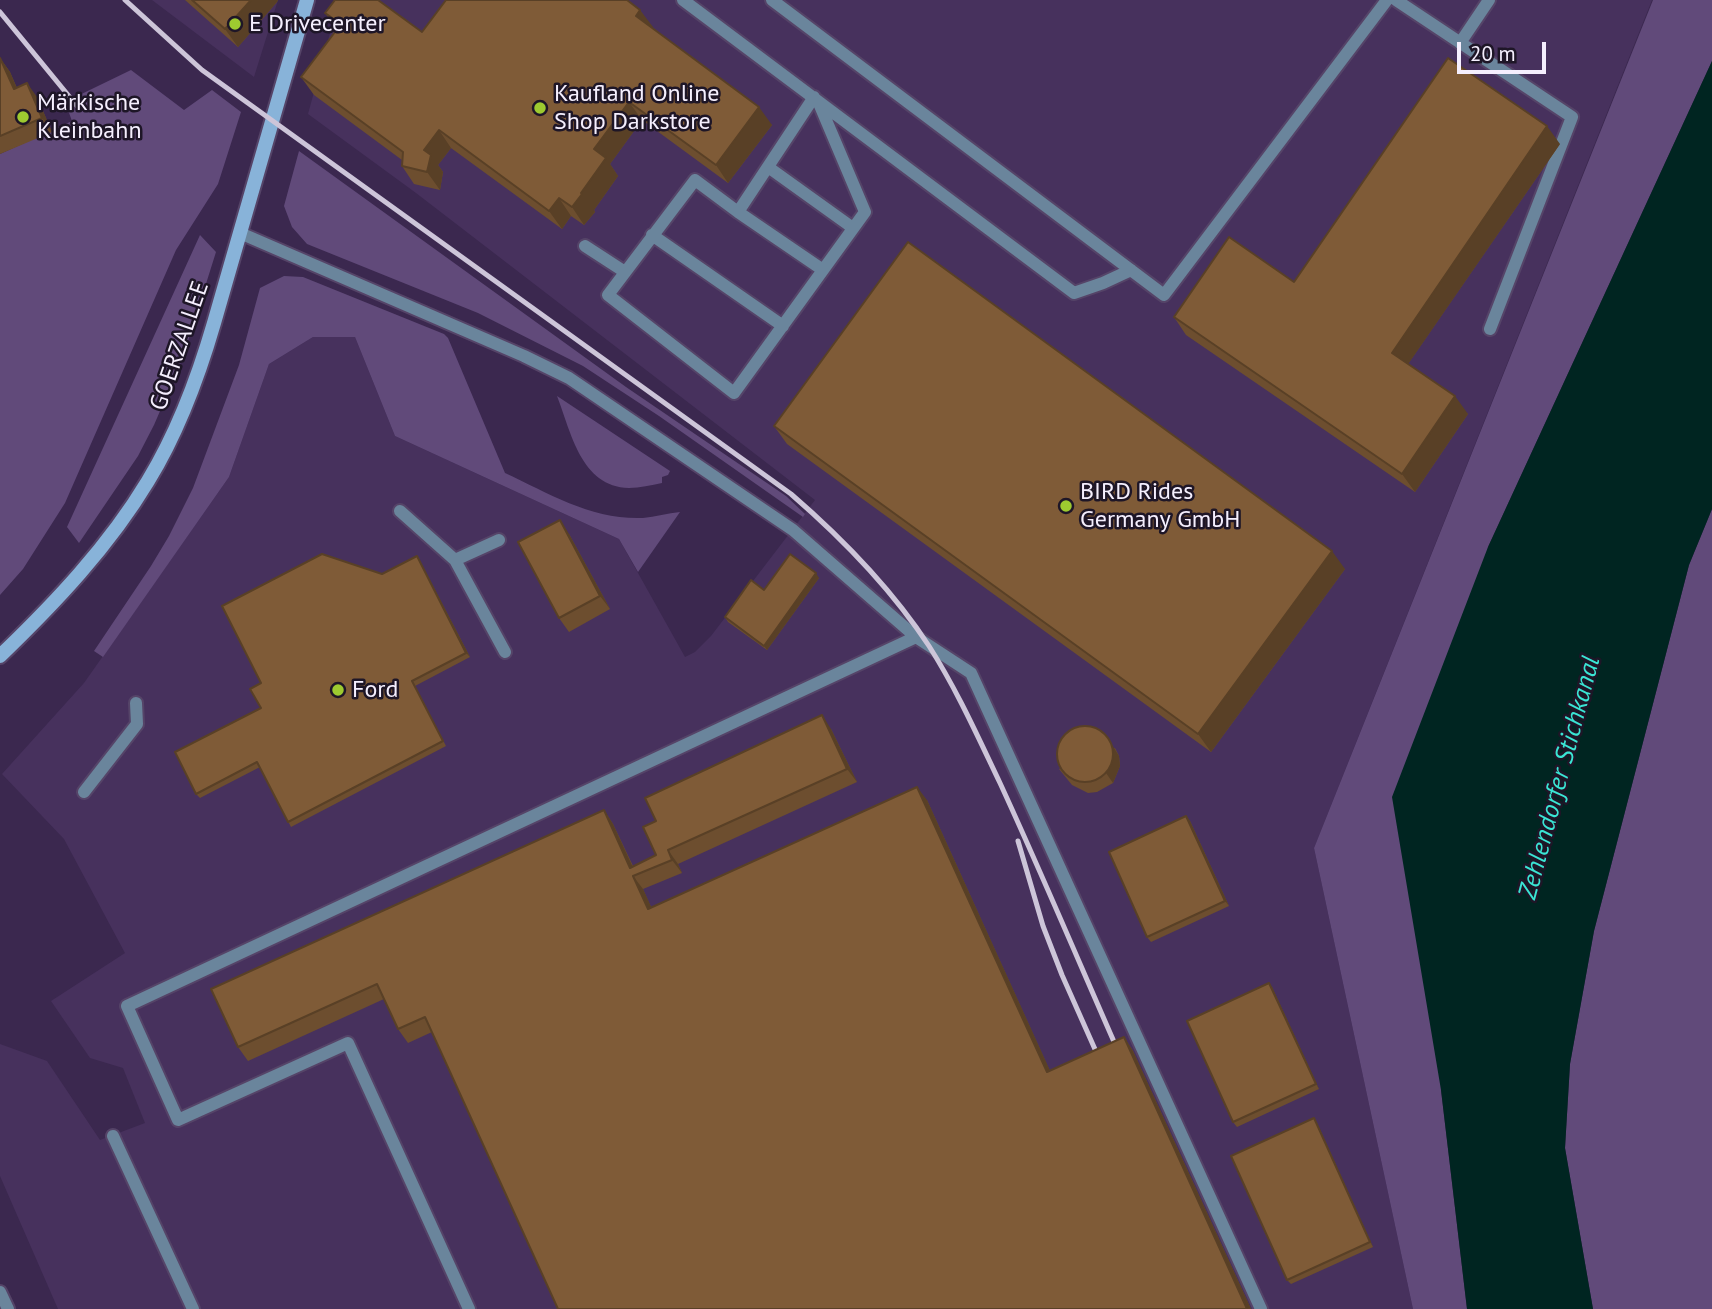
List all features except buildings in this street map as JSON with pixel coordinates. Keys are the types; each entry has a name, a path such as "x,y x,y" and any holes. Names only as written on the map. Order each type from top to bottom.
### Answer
{"main road":[{"name":"GOERZALLEE","path":"0,656 37,621 88,564 148,481 182,413 200,370 307,0"}],"lane":[{"path":"683,0 1074,293 1131,270"},
{"path":"772,0 1164,295 1387,0"},
{"path":"1396,0 1572,117 1490,330"},
{"path":"1460,43 1489,0"},
{"path":"738,212 816,99"},
{"path":"816,99 864,212 853,228 823,270 783,326 734,393 608,295 695,180 823,270"},
{"path":"768,167 853,228"},
{"path":"240,233 569,378 793,530 916,637 971,673 1261,1309"},
{"path":"652,235 783,326"},
{"path":"585,246 625,272"},
{"path":"400,511 455,560 505,652"},
{"path":"455,560 499,540"},
{"path":"469,1309 348,1043 178,1120 127,1006 916,637"},
{"path":"84,792 137,724 136,703"},
{"path":"113,1136 193,1309"},
{"path":"0,1292 8,1309"}],"shaded area":[{"path":"152,0 278,0 254,77"},
{"path":"339,0 1652,0 1314,848 1413,1309 58,1309 0,1176 0,1044 47,1061 100,1140 145,1123 123,1068 90,1058 51,1001 125,953 64,839 2,774 84,683 229,477 269,364 313,337 355,337 395,436 619,539 685,657 695,652 711,636 815,500 416,193 308,114"},
{"path":"1653,0 1712,0 1712,61 1488,547 1441,1090 1467,1309 1413,1309 1314,848"},
{"path":"131,70 184,110 212,90 241,112 218,184 176,250 65,503 23,569 0,595 0,154 72,121 65,102"},
{"path":"299,151 626,387 786,496 805,514 803,517 583,366 478,313 307,244 292,227 284,206"},
{"path":"200,235 216,252 182,360 138,456 79,543 67,527"},
{"path":"284,276 303,277 444,334 505,473 555,497 606,515 643,518 680,512 638,572 619,539 395,436 355,337 313,337 269,364 229,477 103,657 94,651 151,566 193,488 239,365 260,288"},
{"path":"557,396 670,471 662,477 662,483 629,488 613,485 599,478 580,455"},
{"path":"1712,509 1712,1309 1593,1309 1565,1148 1570,1064 1594,931 1689,565"}],"water":[{"name":"Zehlendorfer Stichkanal","path":"1712,61 1712,509 1689,565 1594,931 1570,1064 1565,1148 1593,1309 1467,1309 1441,1090 1392,797 1488,547"}],"railway":[{"path":"125,0 202,70 791,494 865,565 899,604 929,646 958,697 1016,817 1122,1060"},
{"path":"0,12 77,106"},
{"path":"1018,841 1043,926 1102,1065"}],"place":[{"name":"E Drivecenter","path":"235,24"},
{"name":"Kaufland Online Shop Darkstore","path":"540,108"},
{"name":"Märkische Kleinbahn","path":"23,117"},
{"name":"BIRD Rides Germany GmbH","path":"1066,506"},
{"name":"Ford","path":"338,690"}]}
